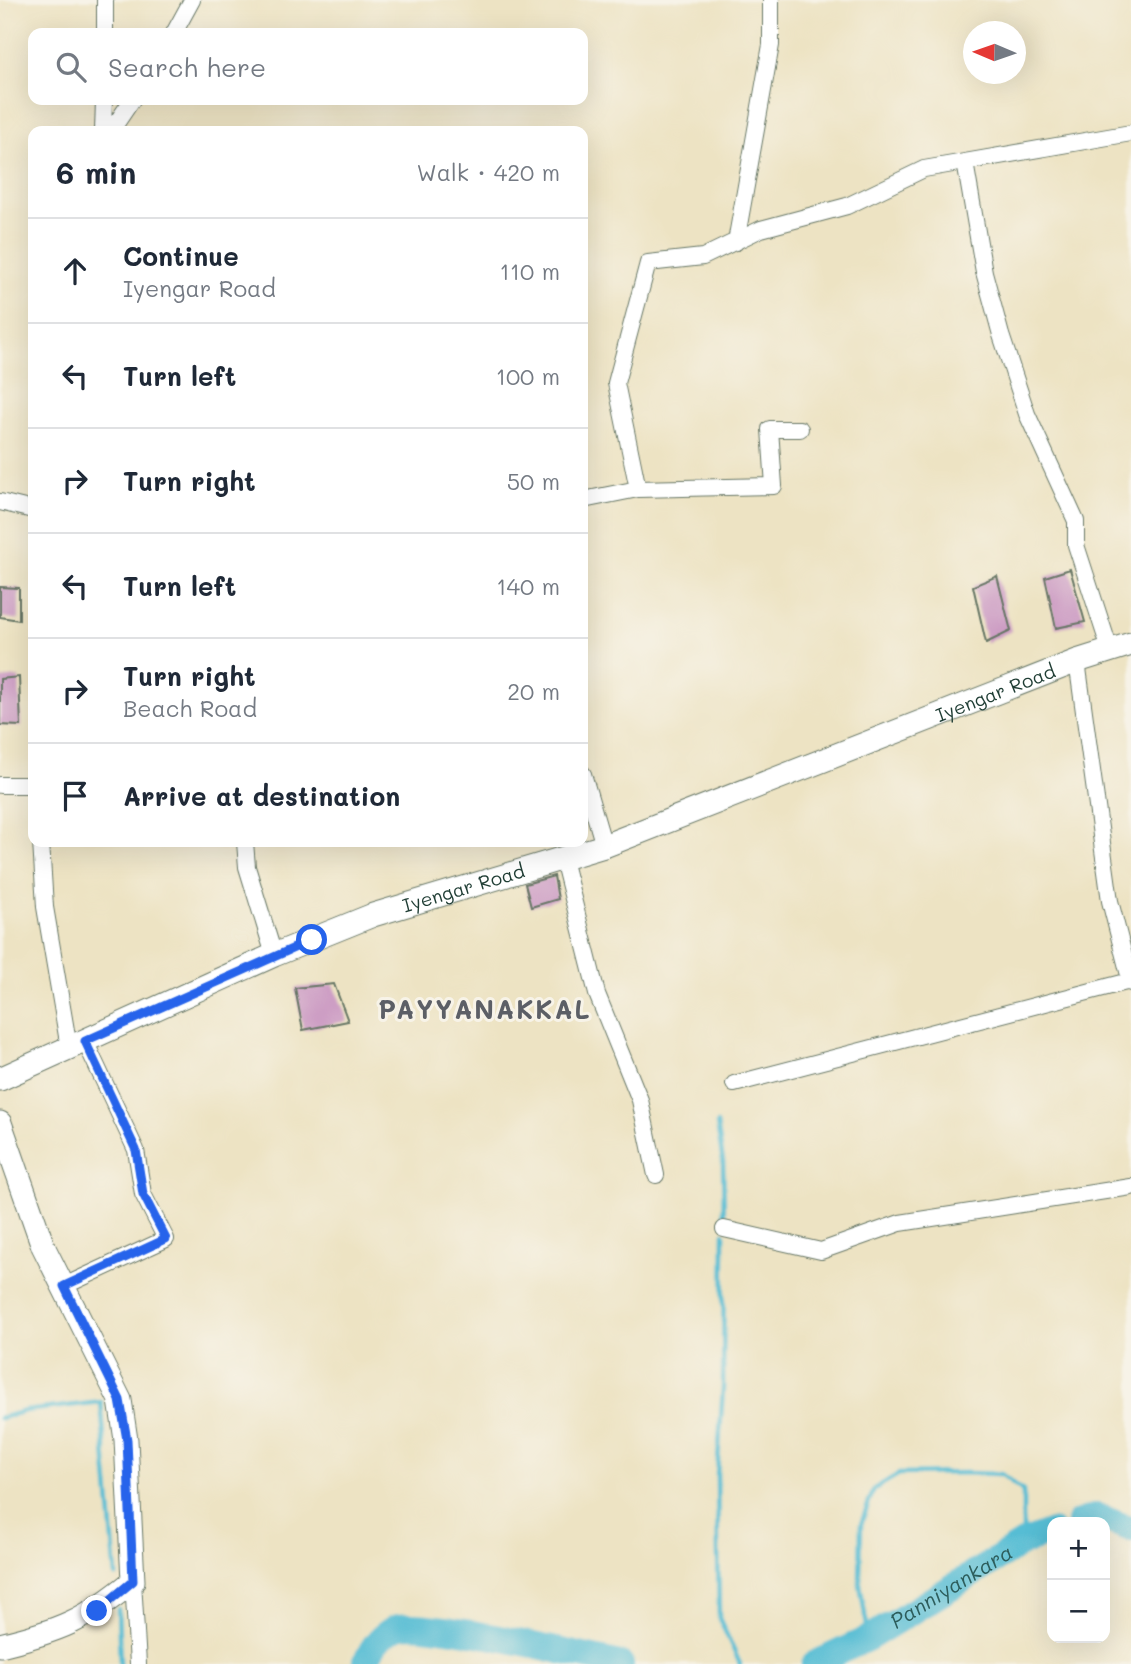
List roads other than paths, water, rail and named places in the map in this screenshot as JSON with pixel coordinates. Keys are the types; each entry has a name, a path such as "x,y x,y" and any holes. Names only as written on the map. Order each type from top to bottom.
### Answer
{"main road":[{"name":"Iyengar Road","path":"0,1079 274,955 373,915 604,846 1077,661 1121,647"},
{"path":"0,1123 43,1246 120,1400 127,1440 133,1581 97,1611 55,1632 0,1645"}],"street":[{"path":"105,0 105,28"},
{"path":"177,28 191,0"},
{"path":"736,242 771,45 771,0"},
{"path":"103,126 104,105"},
{"path":"114,126 129,105"},
{"path":"638,489 616,383 648,263 703,257 761,229 847,206 924,169 1131,133"},
{"path":"965,162 984,272 1001,335 1027,414 1076,521 1076,545 1121,647"},
{"path":"588,498 638,489 774,485 770,429 800,429"},
{"path":"0,502 28,509"},
{"path":"734,1084 1131,982 1110,901 1077,661"},
{"path":"0,785 28,785"},
{"path":"588,791 604,846"},
{"path":"41,847 45,907 77,1044 136,1150 143,1194 166,1239 64,1286"},
{"path":"245,847 247,867 274,955"},
{"path":"563,859 597,994 640,1100 656,1175"},
{"path":"724,1229 821,1251 900,1223 1131,1186"},
{"path":"133,1581 138,1664"}],"waterway":[{"path":"717,1124 723,1162 724,1224"},
{"path":"724,1233 723,1388 717,1475 719,1618 740,1664"},
{"path":"0,1418 25,1411 101,1402 116,1576"},
{"path":"869,1638 860,1584 861,1524 874,1489 899,1474 1001,1474 1023,1491 1023,1543"},
{"name":"Panniyankara","path":"1094,1517 1100,1517"},
{"name":"Panniyankara","path":"1110,1521 1131,1529"},
{"name":"Panniyankara","path":"814,1664 869,1638 1023,1543 1047,1534"},
{"path":"118,1609 120,1664"},
{"name":"Panniyankara","path":"365,1664 384,1635 395,1628 410,1626 467,1632 621,1664"}],"district":[{"name":"PAYYANAKKAL","path":"485,1010"}]}
